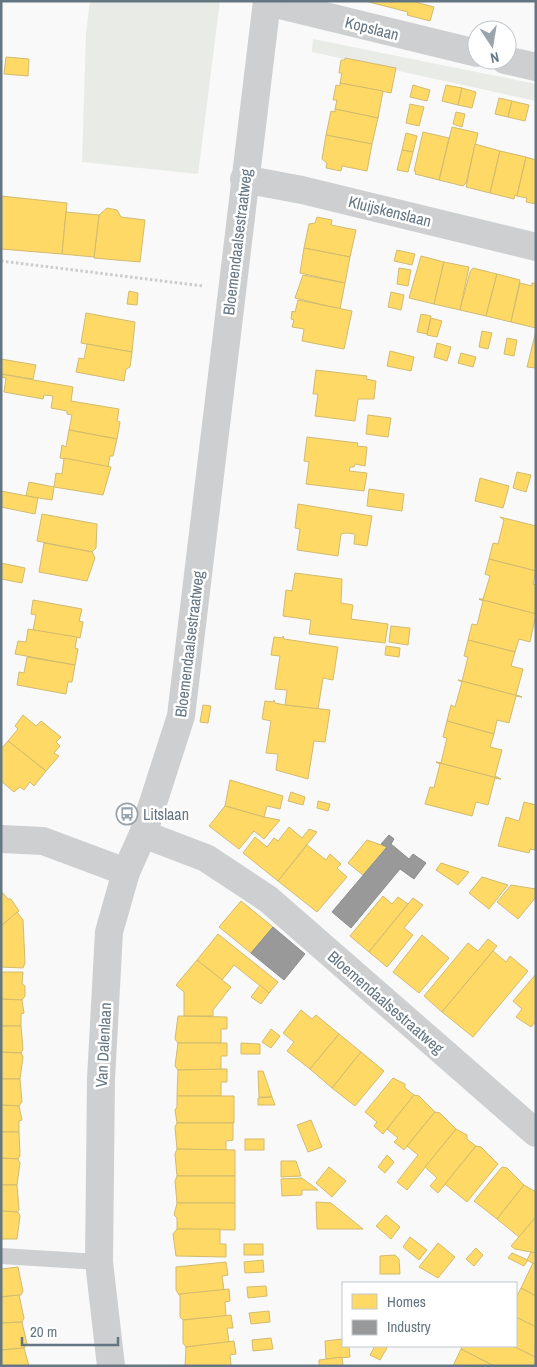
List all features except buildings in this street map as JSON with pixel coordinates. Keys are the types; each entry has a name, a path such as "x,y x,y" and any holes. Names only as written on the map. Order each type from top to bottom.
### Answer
{"street":[{"name":"Kopslaan","path":"267,2 467,51"},
{"name":"Bloemendaalsestraatweg","path":"267,2 244,179 181,716 142,834 206,858 268,899 532,1123"},
{"path":"517,63 536,67"},
{"name":"Kluijskenslaan","path":"244,179 302,190 536,247"},
{"name":"Van Dalenlaan","path":"111,1366 99,1262 101,1079 109,932 126,872 142,834"},
{"path":"1,839 43,841 126,872"}],"lane":[{"path":"1,1256 99,1262"}],"path":[{"path":"1,261 231,290"}],"shaded area":[{"path":"90,1 220,1 198,174 82,162 86,34"},
{"path":"313,39 536,84 536,101 312,52"}],"place":[{"name":"Litslaan","path":"127,814"}]}
